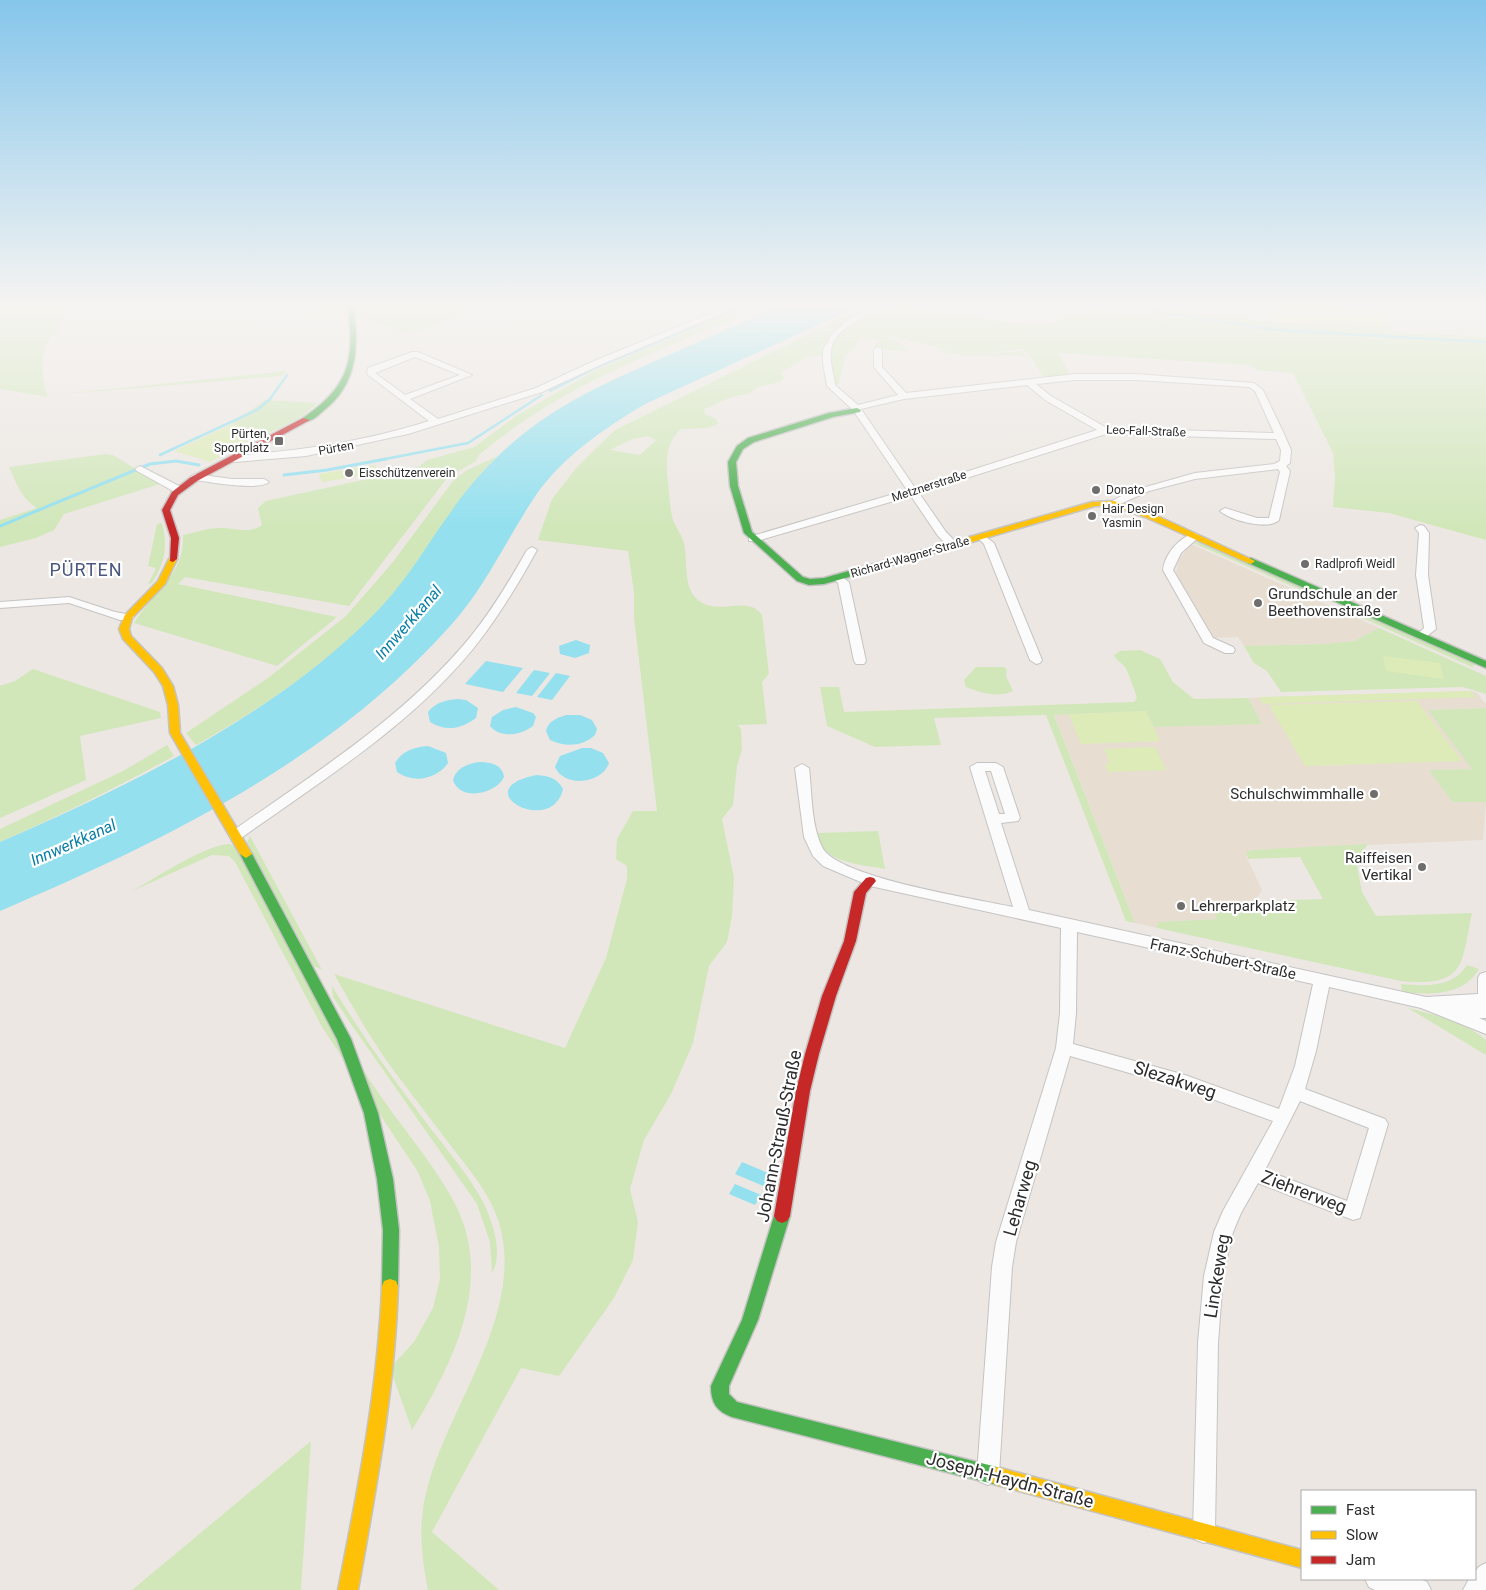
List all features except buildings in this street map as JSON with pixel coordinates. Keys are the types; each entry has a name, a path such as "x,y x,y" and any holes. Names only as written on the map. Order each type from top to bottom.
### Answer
{"street":[{"path":"348,1590 382,1408 390,1335 391,1230 385,1180 371,1113 344,1039 238,829 177,736 173,725 173,705 168,686 158,670 128,641 124,629 128,618 162,582 173,561 175,538 166,510 169,498 177,489 195,477 234,459 315,414 341,390 349,376"},
{"path":"374,376 436,422"},
{"path":"404,398 465,376"},
{"name":"Pürten","path":"234,459 290,455 353,445 388,437 534,392 571,376"},
{"path":"830,376 831,386 857,409 914,490 942,534 953,545"},
{"path":"886,376 904,396"},
{"path":"753,539 743,518 732,476 732,462 740,448 760,437 904,396 1027,381 1121,377 1254,386 1259,390 1286,450 1287,459 1280,466 1285,471 1274,520 1267,522 1225,511"},
{"name":"Leo-Fall-Straße","path":"1027,381 1053,401 1105,431 1280,436"},
{"name":"Metznerstraße","path":"753,539 884,501 1105,431"},
{"name":"Richard-Wagner-Straße","path":"753,539 800,579 809,582 838,577 1095,504 1114,503 1126,496 1208,473 1280,466"},
{"path":"140,469 177,489"},
{"path":"195,477 232,482 264,482"},
{"path":"1114,503 1195,536 1486,665"},
{"path":"1420,528 1424,533 1422,575 1430,629 1422,636"},
{"path":"1195,536 1186,541 1171,559 1168,570 1208,640 1229,650"},
{"name":"Richard-Wagner-Straße","path":"982,537 989,542 1036,660"},
{"path":"238,829 369,742 437,682 469,648 490,621 532,550"},
{"name":"Richard-Wagner-Straße","path":"838,577 843,582 860,661"},
{"path":"0,605 69,600 79,601 110,616 128,618"},
{"name":"Franz-Schubert-Straße","path":"802,768 812,839 817,853 833,864 870,880 1424,1002 1486,1028"},
{"path":"993,819 1023,915"},
{"name":"Johann-Strauß-Straße","path":"720,1398 720,1386 750,1320 779,1232 791,1173 803,1091 812,1054 829,996 850,941 860,892 870,880"},
{"name":"Leharweg","path":"988,1474 998,1309 1003,1259 1064,1048 1068,1013 1069,925"},
{"path":"1486,978 1486,1007"},
{"name":"Linckeweg","path":"1204,1532 1210,1300 1215,1270 1226,1224 1284,1118 1295,1092 1307,1052 1322,980"},
{"name":"Franz-Schubert-Straße","path":"1424,1002 1470,999 1486,1007"},
{"name":"Franz-Schubert-Straße","path":"1448,1011 1486,1007"},
{"name":"Slezakweg","path":"1064,1048 1186,1082 1284,1118"},
{"name":"Ziehrerweg","path":"1253,1173 1353,1212 1379,1124 1295,1092"},
{"name":"Joseph-Haydn-Straße","path":"720,1398 732,1409 988,1474 1301,1559"},
{"path":"1475,1590 1486,1575"},
{"path":"1381,1580 1419,1590"}],"shaded area":[{"name":"Grundschule an der Beethovenstraße","path":"1191,544 1379,628 1354,641 1324,644 1244,646 1238,637 1214,638 1176,573 1178,561"},
{"path":"1471,691 1477,693 1486,704 1486,708 1428,710 1473,769 1429,770 1452,802 1486,802 1483,840 1253,850 1246,856 1262,890 1255,901 1210,903 1217,919 1158,922 1157,928 1135,923 1054,714 1146,711 1262,724 1248,698"}],"green space":[{"path":"0,376 43,376 44,387 48,397 0,389"},
{"path":"236,376 280,376 53,395"},
{"path":"585,376 603,376 546,407 511,430 478,456 476,461 448,477 349,606 185,577 178,584 337,617 277,666 134,623 173,573 179,561 183,535 214,528 251,530 257,528 262,525 258,508 266,501 409,470 420,466 427,460 474,447 516,416"},
{"path":"724,376 783,376 784,378 780,382 758,387 748,394 732,397 704,409 705,414 716,419 718,424 707,428 681,429 671,443 667,459 670,508 673,520 684,544 688,580 692,593 704,604 722,607 748,606 762,615 769,674 762,682 767,724 738,725 741,729 742,749 737,766 733,805 722,819 734,878 732,916 727,942 709,966 693,1043 671,1094 644,1140 630,1189 638,1222 633,1260 614,1298 559,1376 521,1368 432,1532 499,1590 428,1590 422,1540 422,1514 427,1489 437,1457 494,1324 502,1290 505,1257 499,1223 485,1192 394,1071 362,1023 334,974 565,1048 606,958 627,879 627,866 616,859 617,839 633,811 657,811 628,551 538,540 552,499 577,467 615,430","holes":["648,436 656,440 640,455 610,450 632,439"]},
{"path":"833,376 841,376 839,383 834,386"},
{"path":"1295,376 1486,376 1486,540 1389,513 1333,507 1335,476 1333,453"},
{"path":"265,400 317,403 299,418 264,435 232,424"},
{"path":"232,424 261,434 211,462 174,451"},
{"path":"106,454 113,455 160,484 64,514 54,530 36,538 0,547 0,520 37,508 23,495 9,467"},
{"path":"498,456 459,503 402,584 357,632 280,693 196,745 186,733 268,678 346,616 393,562 453,481 467,470"},
{"name":"Eisschützenverein","path":"375,465 378,473 322,482 319,474"},
{"path":"162,523 165,540 164,554 160,569 152,583 148,584 156,568 148,566 157,524"},
{"path":"1191,542 1201,543 1308,590 1333,604"},
{"path":"1347,611 1374,619 1476,664 1472,667"},
{"path":"1379,628 1486,676 1486,694 1463,687 1281,692 1267,671 1254,663 1244,646 1324,644 1354,641"},
{"path":"1140,650 1160,659 1173,682 1194,699 1248,698 1262,724 1154,727 1146,711 1054,715 1135,923 1126,921 1046,715 934,718 941,745 875,747 827,726 820,687 839,687 844,712 1134,702 1137,698 1128,672 1114,655 1120,651"},
{"path":"1383,656 1440,663 1444,679 1386,671"},
{"path":"976,667 1004,667 1007,670 1006,676 1013,691 1002,694 990,694 966,687 964,680"},
{"path":"33,669 160,712 161,718 80,736 86,780 0,818 0,686 15,681"},
{"path":"1471,691 1476,697 1263,704 1259,697"},
{"path":"1417,701 1462,761 1305,766 1269,705"},
{"path":"1486,708 1486,802 1452,802 1429,770 1472,769 1428,710"},
{"path":"1146,711 1160,741 1081,744 1069,714"},
{"path":"167,745 174,756 88,801 0,842 0,829 123,771"},
{"path":"1155,747 1166,770 1108,772 1105,764 1110,763 1104,749"},
{"path":"878,831 885,869 854,864 834,857 826,851 818,833"},
{"path":"250,836 322,970 314,966 247,842"},
{"path":"230,844 234,846 365,1073 444,1185 453,1200 465,1229 471,1259 470,1289 464,1319 455,1348 442,1376 412,1430 390,1368 414,1342 433,1308 440,1279 439,1247 430,1201 418,1172 322,1027 235,862 229,856 212,855 132,891 194,856 219,846"},
{"path":"1368,844 1356,860 1362,892 1376,916 1472,913 1462,959 1457,969 1449,976 1438,980 1422,982 1401,981 1157,928 1158,922 1217,919 1209,903 1323,899 1300,857 1248,859 1246,852 1253,850"},
{"path":"1467,965 1479,969 1472,978 1455,989 1434,993 1402,992 1401,984 1429,985 1446,982 1461,973"},
{"path":"332,986 387,1069 476,1189 493,1226 497,1246 497,1256 492,1273 490,1242 477,1204 333,997"},
{"path":"1408,1008 1449,1019 1477,1033 1486,1040 1486,1055"},
{"path":"311,1441 301,1590 132,1590"}],"water":[{"name":"Innwerkkanal","path":"621,376 706,376 645,404 600,433 572,455 536,495 496,562 464,610 404,673 353,717 298,757 242,793 183,826 123,856 0,911 0,842 101,796 152,770 252,712 298,680 342,645 391,596 450,513 490,464 539,422 600,386"},
{"path":"576,640 590,645 589,653 575,658 560,654 559,646"},
{"path":"486,661 523,668 503,692 465,684"},
{"path":"534,670 550,673 532,696 516,693"},
{"path":"556,673 570,676 552,700 537,697"},
{"path":"466,700 478,708 476,718 465,725 453,728 442,727 430,722 428,712 434,706 445,701"},
{"path":"516,707 533,713 536,717 533,726 523,732 505,734 490,726 492,717 503,710"},
{"path":"566,715 580,715 592,720 597,729 595,735 585,742 573,745 550,740 546,731 547,728 551,722"},
{"path":"428,746 446,753 448,763 438,773 418,779 404,776 397,772 395,763 402,755 414,748"},
{"path":"582,748 591,748 603,753 609,763 605,770 591,779 583,781 566,778 560,774 555,767 560,756"},
{"path":"479,762 491,763 501,769 504,777 500,783 494,788 478,793 463,791 457,787 453,780 457,772 463,767"},
{"path":"537,775 552,778 561,785 563,789 556,803 544,809 530,810 518,806 510,799 508,790 516,782"},
{"path":"742,1162 773,1175 766,1187 735,1174"},
{"path":"735,1184 761,1195 755,1205 729,1194"}],"waterway":[{"path":"160,455 257,410 270,399 286,376"},
{"path":"550,391 579,376"},
{"path":"380,460 468,443 542,395"},
{"path":"284,475 327,470 386,459"},
{"path":"0,526 150,464 176,461 199,465"}],"traffic: fast":[{"path":"306,420 335,397 347,376"},
{"path":"857,410 832,415 751,440 740,448 732,462 734,486 748,533 800,579 809,582 824,581 941,548"},
{"path":"1251,561 1486,665"},
{"path":"246,854 344,1039 371,1113 385,1179 391,1230 390,1286"},
{"path":"782,1216 750,1320 720,1386 720,1398 732,1409 997,1476"}],"traffic: slow":[{"path":"941,548 1095,504 1114,503 1148,515 1251,561"},
{"path":"173,559 162,582 128,617 124,629 126,637 158,670 168,686 173,705 175,733 246,854"},
{"path":"348,1590 376,1439 386,1363 390,1286"},
{"path":"997,1476 1301,1559"}],"traffic: jam":[{"path":"173,559 175,538 166,510 175,494 194,479 306,420"},
{"path":"782,1216 803,1091 812,1054 829,996 850,941 860,892 870,881"}],"place":[{"name":"Pürten, Sportplatz","path":"279,441"},
{"name":"Eisschützenverein","path":"349,473"},
{"name":"Donato","path":"1096,490"},
{"name":"Hair Design Yasmin","path":"1092,516"},
{"name":"Radlprofi Weidl","path":"1305,564"},
{"name":"Grundschule an der Beethovenstraße","path":"1258,603"},
{"name":"Schulschwimmhalle","path":"1374,794"},
{"name":"Raiffeisen Vertikal","path":"1422,867"},
{"name":"Lehrerparkplatz","path":"1181,906"}],"district":[{"name":"PÜRTEN","path":"86,570"}]}
